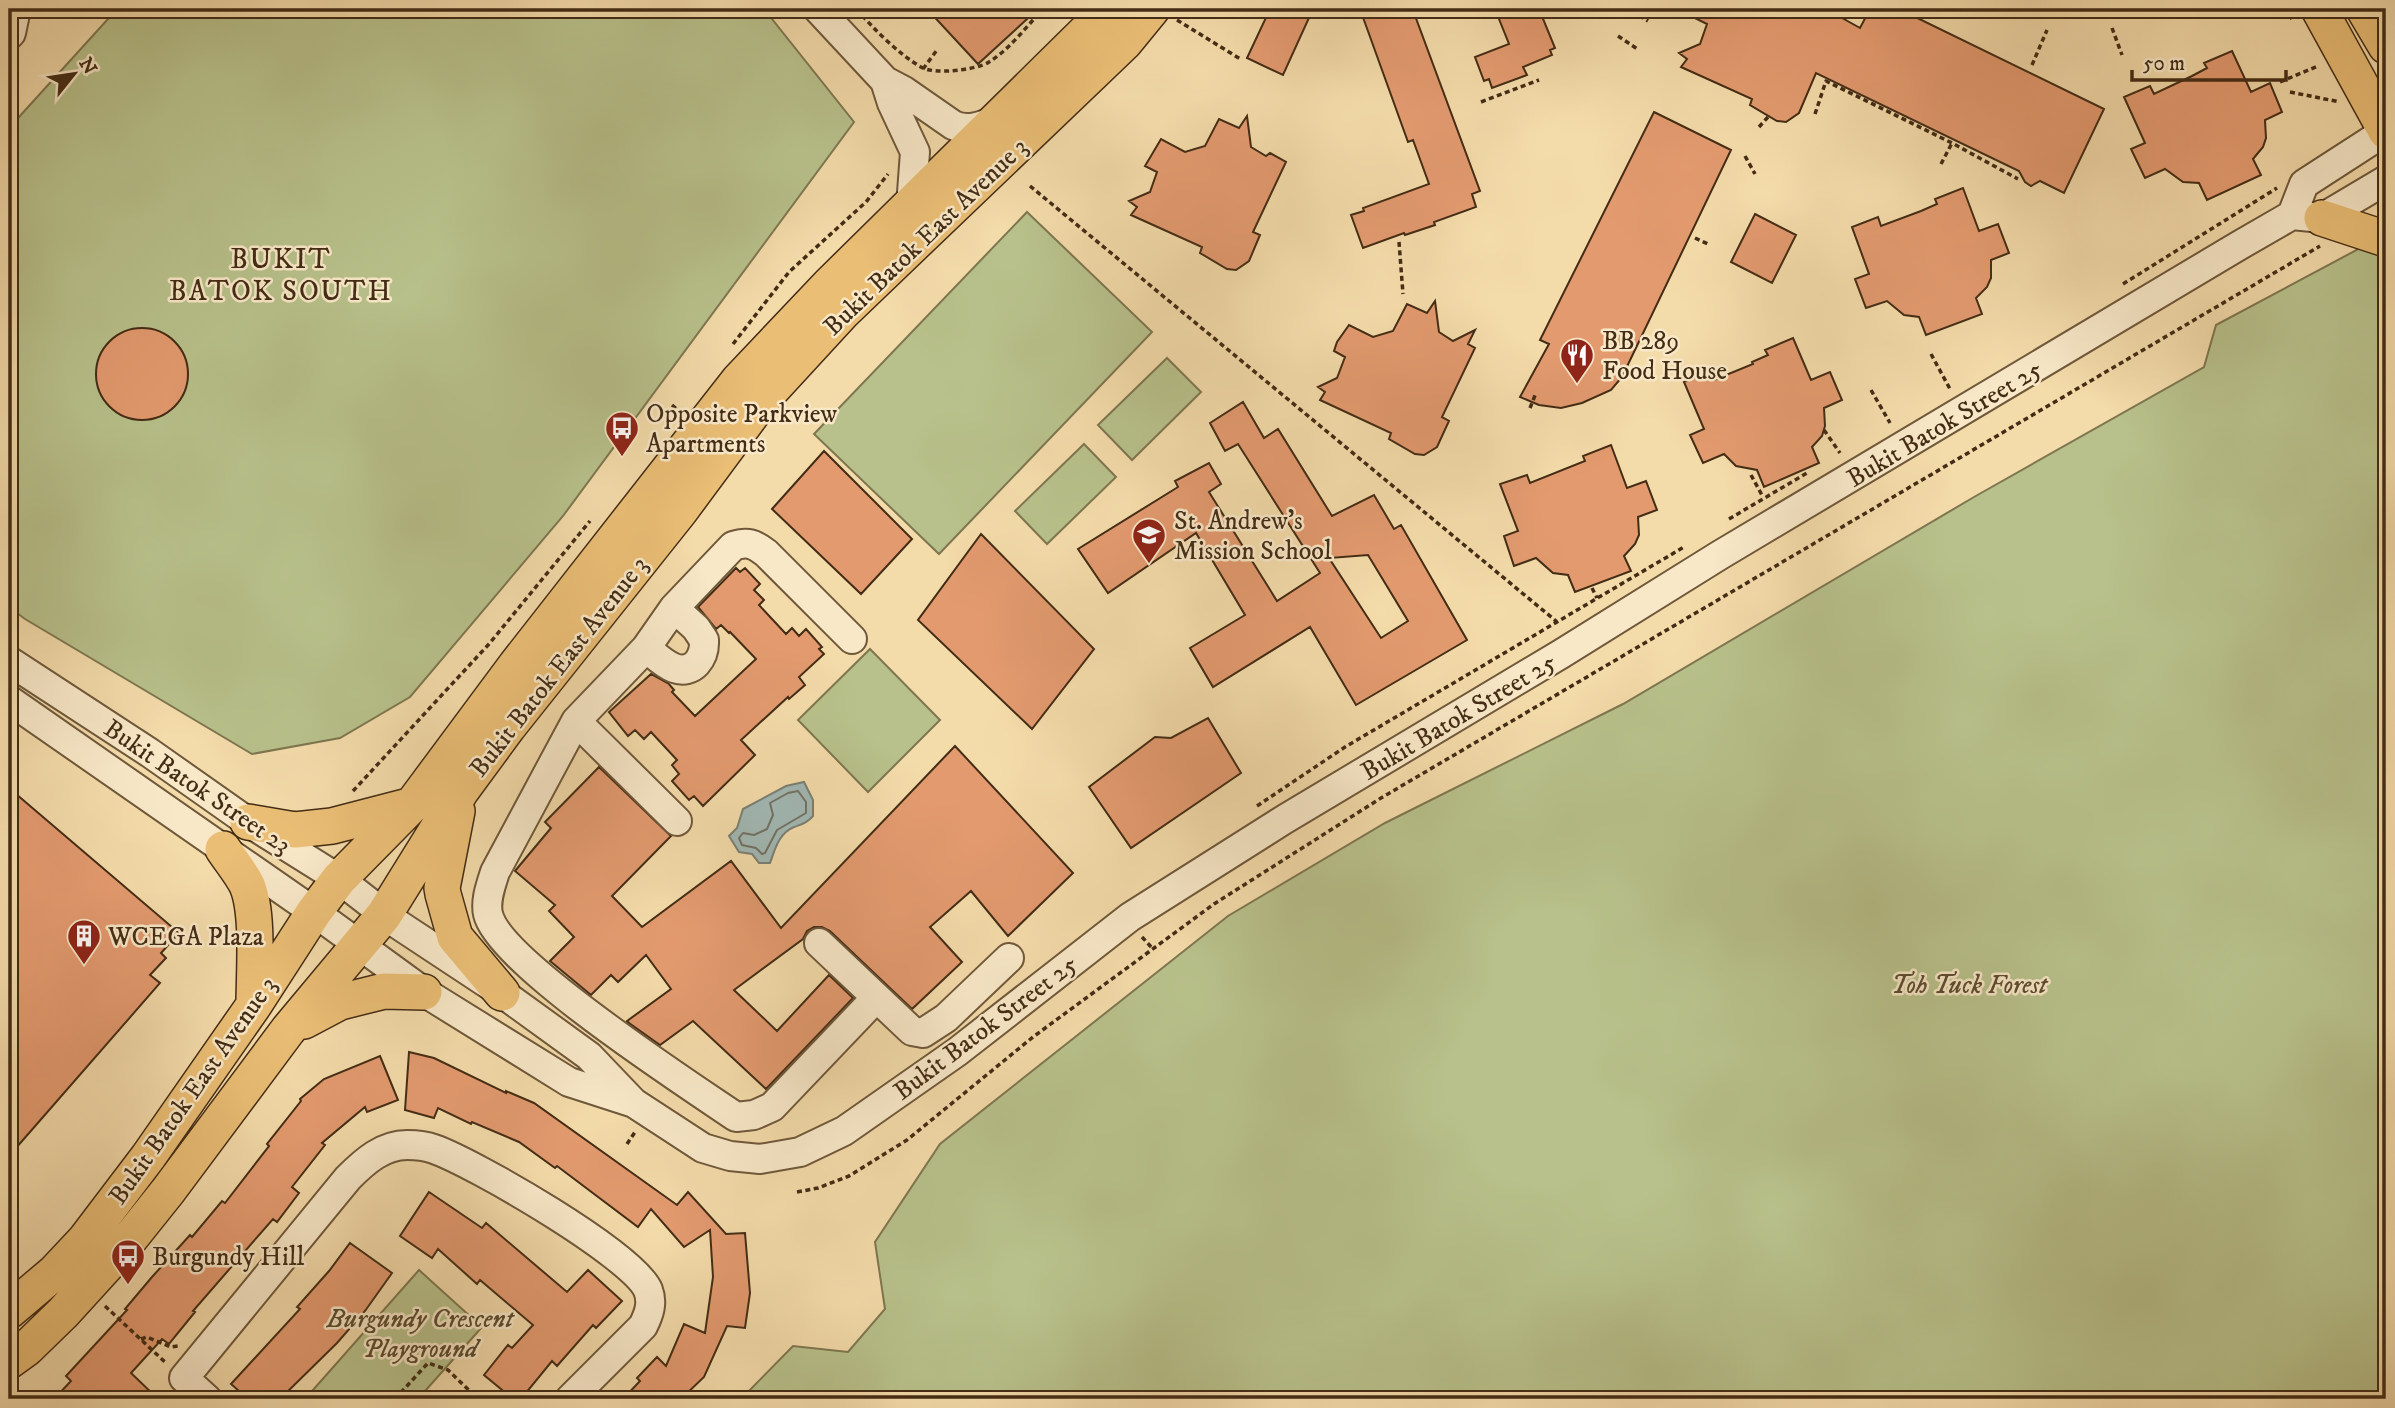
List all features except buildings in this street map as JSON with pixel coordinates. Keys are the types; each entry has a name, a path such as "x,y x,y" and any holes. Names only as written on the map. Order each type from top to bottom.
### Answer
{"main road":[{"name":"Bukit Batok East Avenue 3","path":"9,1311 55,1272 85,1240 148,1157 339,879 412,805 516,665 739,380 829,285 1109,9"},
{"path":"2319,9 2386,131"},
{"name":"Bukit Batok East Avenue 3","path":"9,1361 27,1348 86,1288 168,1191 288,1030 384,915 461,791 548,674 680,512 763,399 844,311 1125,42 1162,13"},
{"path":"2313,226 2386,239"},
{"path":"461,791 442,888 454,937 502,993"},
{"path":"248,822 295,830 332,826 412,805"},
{"path":"223,849 247,886 251,905 254,1005"},
{"path":"288,1030 340,1002 384,991 424,992"}],"street":[{"path":"9,35 16,9"},
{"path":"818,9 885,81 959,128 979,128 997,119"},
{"path":"885,81 892,103 915,152 911,206"},
{"path":"2313,226 2304,184 2386,131"},
{"name":"Bukit Batok Street 25","path":"359,947 424,992 569,1082 634,1104 703,1148 730,1156 760,1159 800,1152 844,1132 957,1052 1130,917 1285,819 1561,654 1720,555 2313,226 2386,180"},
{"path":"852,639 766,553 754,544 745,542 733,546 674,608 646,648 576,721 495,872 487,898 488,914 495,930 524,961 610,1030 736,1118 754,1115 772,1107 876,998"},
{"path":"646,648 675,669 693,667 702,658 704,640 696,628 674,608"},
{"name":"Bukit Batok Street 23","path":"9,661 150,753 248,822 339,879 384,915"},
{"name":"Bukit Batok Street 23","path":"9,700 314,912 359,947"},
{"path":"576,721 677,821"},
{"name":"Bukit Batok Street 25","path":"384,915 502,993 589,1056 634,1104"},
{"path":"819,943 912,1031 923,1032 946,1018 1009,958"},
{"path":"569,1082 610,1030"},
{"path":"207,1399 184,1378 348,1178 379,1153 393,1146 407,1145 434,1149 467,1163 502,1183 611,1253 641,1279 651,1301 643,1326 570,1399"}],"path":[{"path":"858,9 870,24 923,69 971,70 987,64 1002,52 1043,9"},
{"path":"1446,15 1461,9"},
{"path":"1632,11 1648,20"},
{"path":"1162,13 1242,60"},
{"path":"2112,28 2122,55"},
{"path":"2032,65 2047,30"},
{"path":"1618,36 1639,50"},
{"path":"923,69 937,50"},
{"path":"2280,82 2318,66"},
{"path":"1481,102 1539,80"},
{"path":"1815,114 1826,81 2018,179"},
{"path":"2290,92 2345,103"},
{"path":"1759,127 1768,117"},
{"path":"1941,164 1952,143"},
{"path":"1745,156 1755,174"},
{"path":"730,347 789,272 866,202 887,177 890,165"},
{"path":"1030,186 1556,621"},
{"path":"2115,289 2278,187"},
{"path":"797,1192 818,1188 849,1176 907,1140 1033,1037 1214,904 1381,798 2313,226"},
{"path":"1695,239 1708,244"},
{"path":"1399,242 1402,294"},
{"path":"1931,354 1950,390 1960,383"},
{"path":"1871,390 1890,423"},
{"path":"1530,408 1536,393"},
{"path":"671,405 679,411 688,401"},
{"path":"1880,429 1899,418"},
{"path":"1824,430 1840,453 1850,447"},
{"path":"1720,525 1807,473"},
{"path":"1751,475 1763,498"},
{"path":"352,792 489,644 590,521"},
{"path":"1249,811 1345,747 1686,545"},
{"path":"1591,588 1597,598"},
{"path":"9,743 16,734"},
{"path":"86,1288 184,1378"},
{"path":"141,1339 147,1337 170,1347 178,1346 186,1338"},
{"path":"395,1399 428,1363 448,1370 478,1399"}],"green space":[{"path":"117,9 764,9 854,122 563,516 410,697 340,738 252,754 9,607 9,128"},
{"path":"1027,212 1152,332 939,554 814,434"},
{"name":"Toh Tuck Forest","path":"2379,238 2386,250 2386,1399 741,1399 793,1346 848,1352 885,1309 875,1242 940,1144 1228,916 1385,823 1623,704 1974,497 2204,367 2216,325"},
{"path":"1167,358 1201,392 1132,460 1098,425"},
{"path":"1084,444 1116,477 1047,544 1015,511"},
{"path":"870,649 940,720 868,792 798,720"},
{"name":"Burgundy Crescent Playground","path":"419,1270 482,1327 418,1399 305,1399"}],"water":[{"path":"804,782 813,800 813,816 785,833 778,842 770,863 759,863 752,854 739,852 729,836 737,828 743,809 786,786"}],"place":[{"name":"BB 289 Food House","path":"1577,385"},
{"name":"Opposite Parkview Apartments","path":"622,458"},
{"name":"St. Andrew's Mission School","path":"1149,565"},
{"name":"WCEGA Plaza","path":"84,966"},
{"name":"Burgundy Hill","path":"128,1286"}],"district":[{"name":"BUKIT BATOK SOUTH","path":"281,274"}]}
